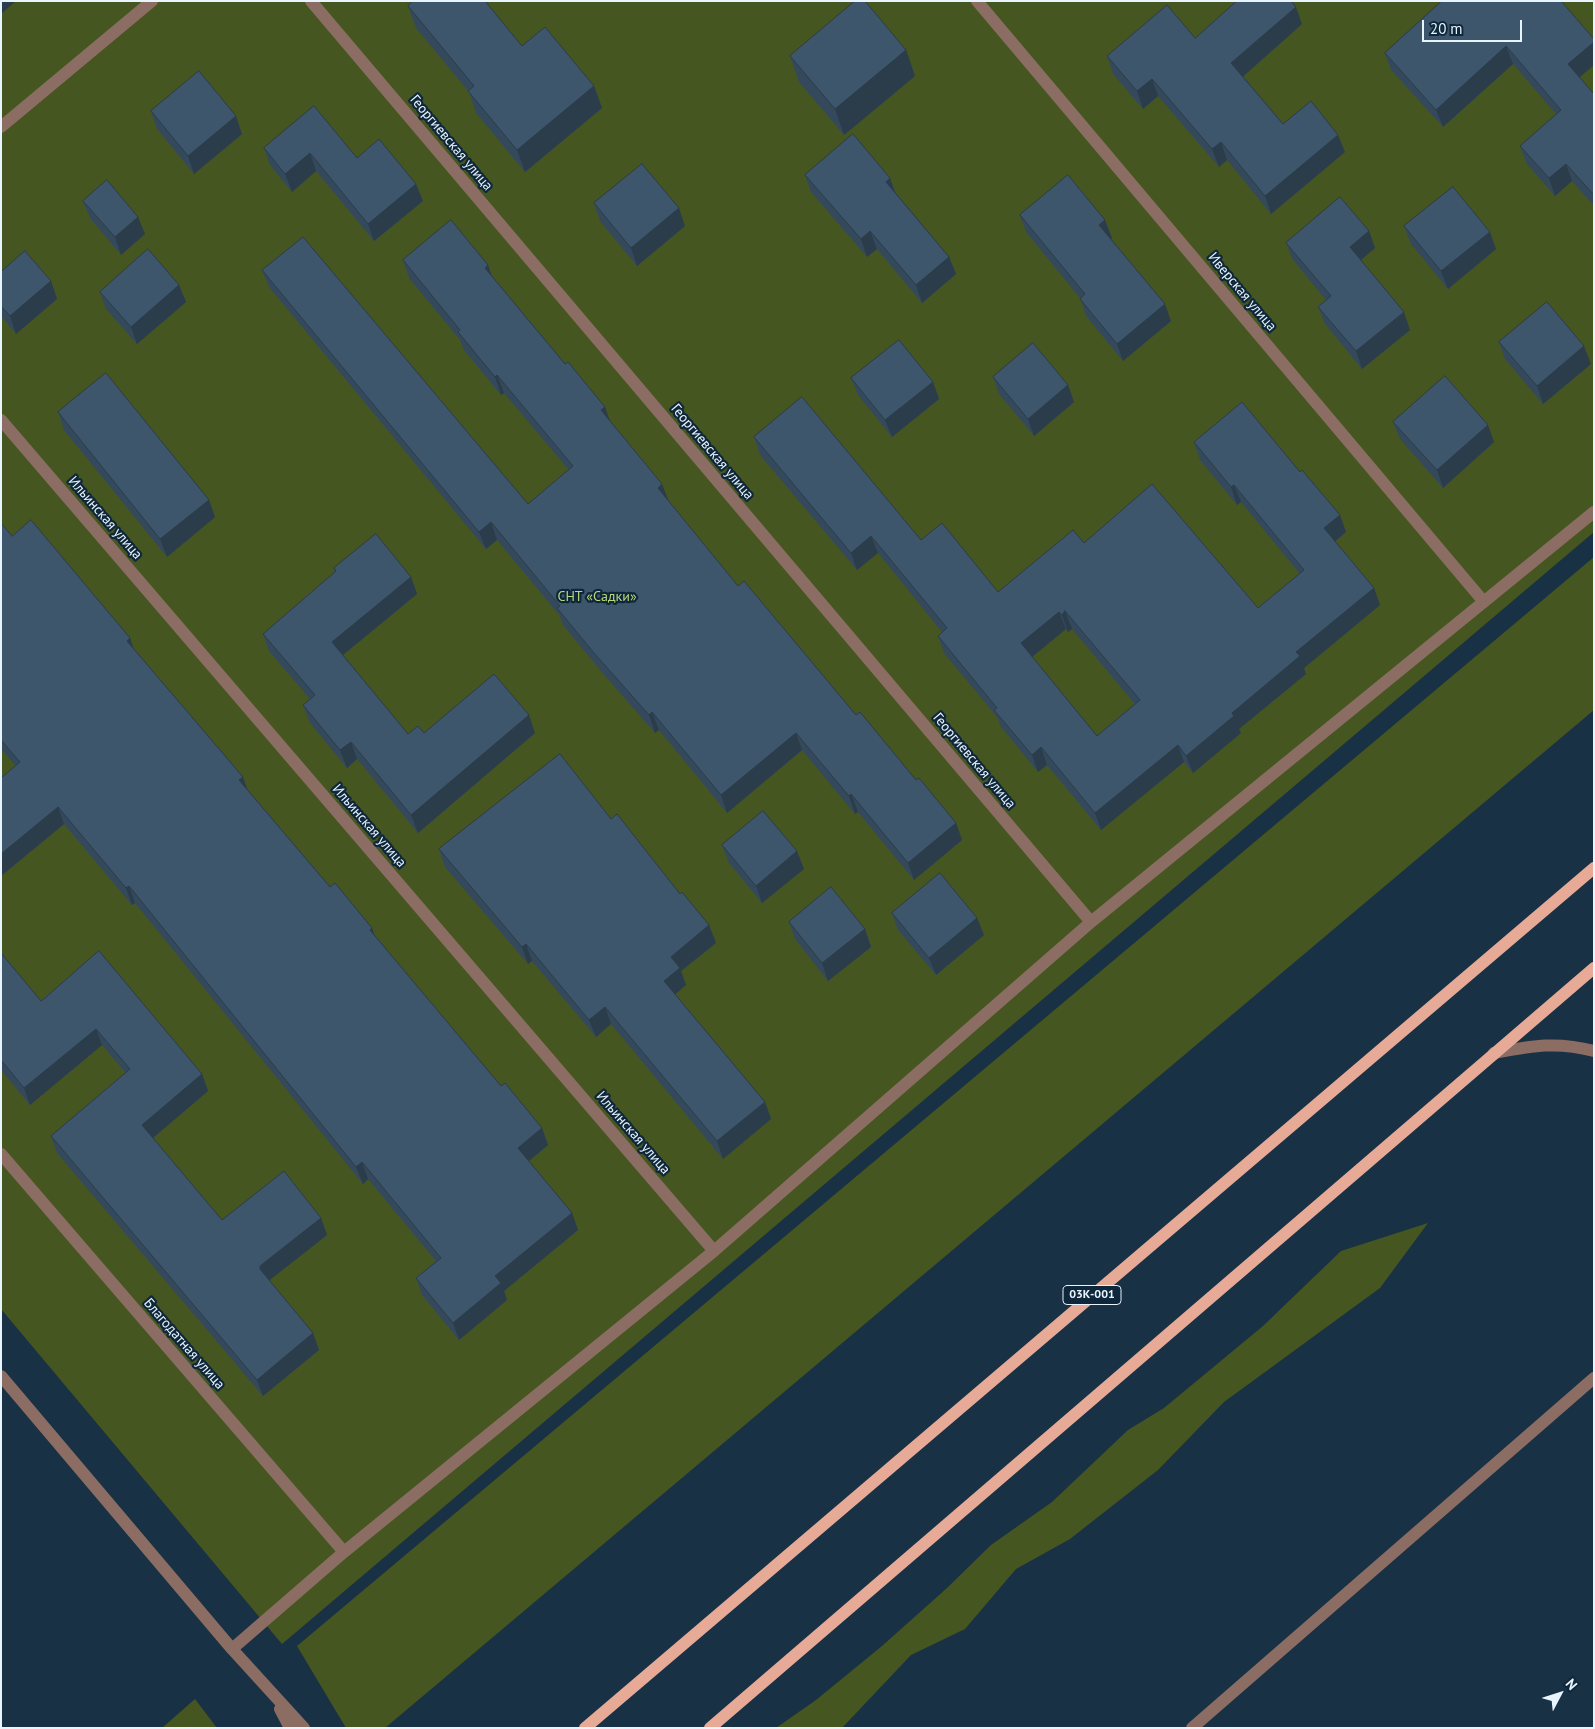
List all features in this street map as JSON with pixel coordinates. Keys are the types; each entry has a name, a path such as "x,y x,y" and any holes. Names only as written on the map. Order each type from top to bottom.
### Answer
{"main road":[{"name":"03К-001","path":"585,1726 1594,868"},
{"path":"710,1728 1594,968"}],"street":[{"path":"1,127 152,1"},
{"name":"Георгиевская улица","path":"311,1 1091,922"},
{"name":"Иверская улица","path":"977,1 1484,602"},
{"name":"Ильинская улица","path":"1,420 714,1251"},
{"path":"232,1649 344,1552 714,1251 1091,922 1594,512"},
{"path":"1494,1052 1541,1044 1569,1044 1594,1050"},
{"name":"Благодатная улица","path":"1,1154 344,1552"},
{"path":"1,1376 274,1698 304,1728"},
{"path":"1192,1728 1594,1378"},
{"path":"274,1698 290,1728"}],"green space":[{"name":"СНТ «Садки»","path":"1,1 1594,1 1594,532 282,1644 1,1309"},
{"path":"1594,557 1594,710 385,1728 346,1728 297,1646"},
{"path":"1428,1223 1380,1288 1224,1402 1158,1470 1070,1539 1016,1569 965,1629 911,1655 842,1728 776,1728 816,1700 882,1646 947,1588 991,1545 1052,1502 1128,1430 1164,1408 1263,1326 1341,1251"},
{"path":"195,1699 217,1728 162,1728"}],"building":[{"path":"413,1 485,1 522,46 545,27 594,86 517,150 468,91 474,86 408,6"},
{"path":"855,1 865,1 906,50 835,109 790,56"},
{"path":"1237,1 1291,1 1296,7 1231,63 1283,124 1311,101 1338,135 1265,196 1221,142 1212,149 1152,79 1137,91 1107,56 1167,5 1195,38"},
{"path":"1442,1 1561,1 1594,39 1594,42 1568,64 1594,94 1594,195 1566,164 1549,178 1520,146 1561,110 1506,46 1436,110 1385,53"},
{"path":"199,71 236,116 188,156 151,111"},
{"path":"314,106 357,158 379,139 416,184 368,224 310,153 285,174 264,148"},
{"path":"853,134 890,178 886,182 949,257 916,285 870,231 861,239 805,175"},
{"path":"642,164 679,208 631,248 594,203"},
{"path":"1068,175 1105,220 1099,225 1165,304 1117,344 1080,299 1085,294 1020,215"},
{"path":"107,180 138,217 115,237 83,201"},
{"path":"1453,187 1490,232 1441,271 1404,226"},
{"path":"1340,197 1369,231 1350,247 1404,312 1356,351 1318,307 1331,296 1286,243"},
{"path":"451,220 488,265 485,268 565,364 568,362 605,407 601,410 662,484 658,488 738,586 744,581 856,715 860,712 916,780 919,778 956,823 908,863 851,794 849,796 796,733 721,795 652,712 649,715 594,653 557,608 560,606 491,522 479,532 262,270 303,237 528,504 573,466 497,375 495,377 458,332 460,330 403,260"},
{"path":"148,249 179,285 131,327 100,292"},
{"path":"25,251 51,281 10,316 1,306 1,272"},
{"path":"1547,302 1584,346 1537,386 1499,342"},
{"path":"899,340 933,382 885,420 851,378"},
{"path":"1033,343 1068,385 1028,419 993,377"},
{"path":"106,373 209,500 160,539 58,412"},
{"path":"1445,376 1488,425 1437,470 1393,422"},
{"path":"802,397 921,540 942,523 998,592 1073,530 1084,543 1152,484 1258,608 1304,570 1234,485 1231,487 1194,442 1242,402 1300,472 1302,470 1340,515 1324,528 1374,588 1296,652 1300,656 1232,713 1234,716 1186,756 1178,745 1095,813 1041,747 1032,755 994,710 997,708 938,636 947,628 871,536 851,553 754,437","holes":["1065,611 1140,700 1097,736 1021,643 1059,612 1062,615"]},
{"path":"31,520 130,638 127,641 243,777 239,780 330,887 335,883 372,928 370,930 501,1086 505,1083 542,1128 518,1148 572,1213 495,1276 501,1283 453,1323 416,1278 441,1258 362,1162 356,1167 129,886 126,888 58,807 1,854 1,778 20,762 1,740 1,523 12,536"},
{"path":"376,534 411,577 332,642 408,734 418,726 424,733 494,674 529,715 411,815 351,742 340,750 303,705 315,695 263,634 336,571 334,568"},
{"path":"560,754 611,819 617,814 680,894 682,892 709,925 671,957 680,968 664,981 765,1102 717,1141 605,1007 589,1020 526,944 522,947 439,849"},
{"path":"763,811 797,851 756,886 722,845"},
{"path":"940,873 977,918 929,958 892,913"},
{"path":"831,887 865,929 822,963 789,922"},
{"path":"99,951 202,1074 142,1125 222,1220 284,1171 321,1218 260,1266 260,1269 313,1333 257,1380 51,1136 130,1069 96,1029 24,1088 1,1060 1,953 41,1001"}]}
